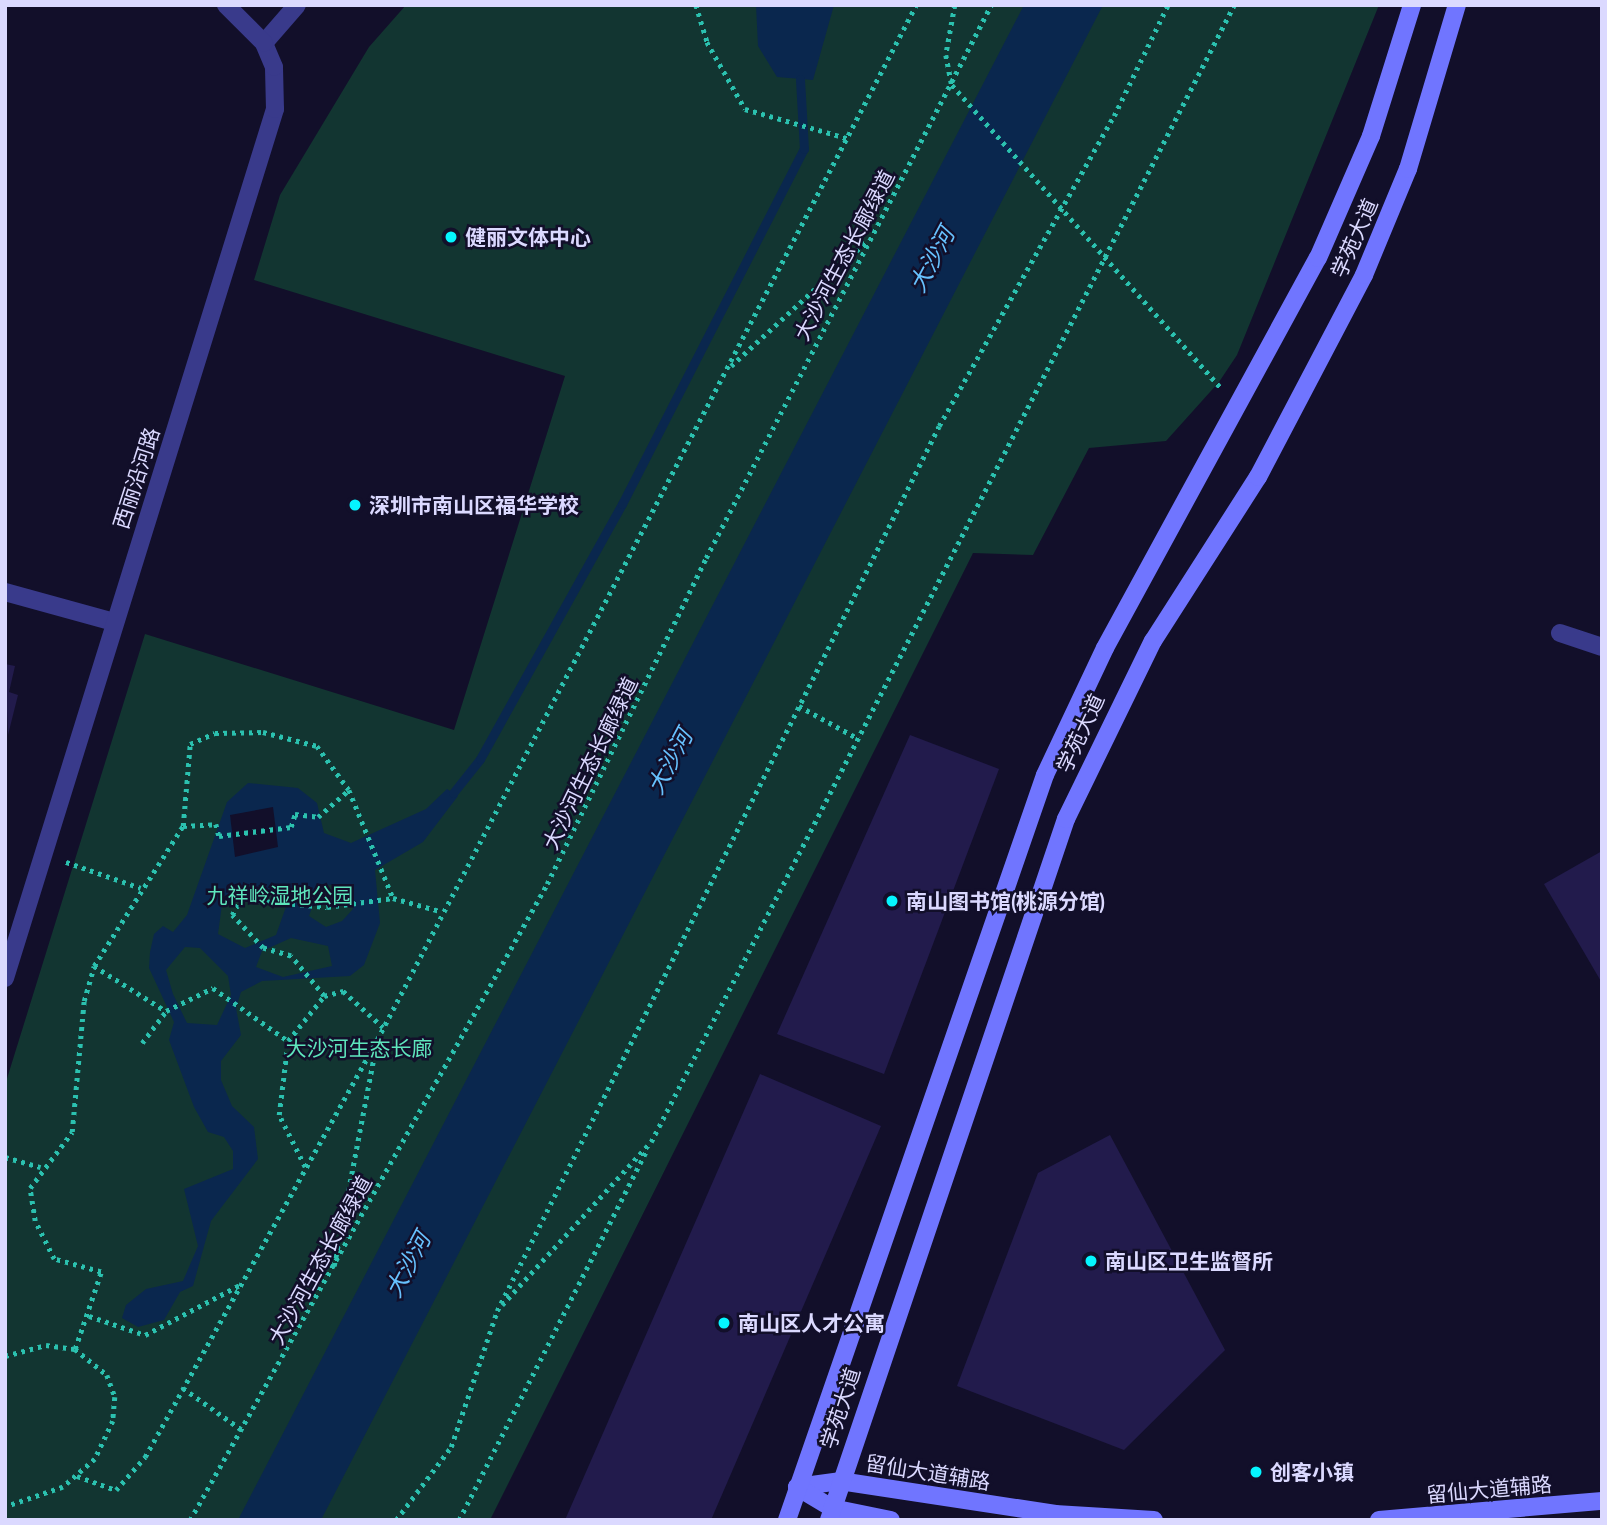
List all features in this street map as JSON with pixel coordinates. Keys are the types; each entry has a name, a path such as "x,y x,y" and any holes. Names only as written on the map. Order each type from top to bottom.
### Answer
{"street":[{"name":"西丽沿河路","path":"5,978 275,109 274,66 264,43 226,5"},
{"path":"264,43 297,5"},
{"name":"学苑大道","path":"787,1520 1045,775 1105,648 1318,258 1371,136 1412,5"},
{"name":"学苑大道","path":"831,1514 1066,819 1153,641 1258,477 1364,275 1408,169 1457,5"},
{"path":"5,592 114,622"},
{"path":"1560,633 1602,647"},
{"name":"留仙大道辅路","path":"797,1487 840,1481 1055,1514 1154,1520"},
{"path":"797,1487 831,1514 891,1520"},
{"name":"留仙大道辅路","path":"1380,1520 1602,1501"}],"path":[{"path":"696,5 707,42 745,109 800,122 847,138"},
{"path":"77,1476 116,1490 145,1457 377,1040 440,911 727,370 916,5"},
{"path":"955,5 946,55 952,86 1104,260 1219,382"},
{"name":"大沙河生态长廊绿道","path":"190,1520 332,1272 547,884 869,239 952,86 991,5"},
{"path":"396,1520 451,1447 497,1311 939,426 1060,210 1168,5"},
{"path":"459,1520 1234,5"},
{"path":"727,370 869,239"},
{"path":"799,706 859,739"},
{"path":"75,1349 89,1316 101,1272 54,1259 32,1201 41,1167 76,1119 84,1001 94,966 141,888 183,826 184,758 190,744 215,733 262,732 317,746 349,790 386,874 393,898"},
{"path":"183,826 216,824 219,836 291,827 295,814 318,817 349,790"},
{"path":"43,854 141,888"},
{"path":"324,996 291,956 263,948 232,915 241,899 327,907 393,898 440,911"},
{"path":"94,966 166,1011"},
{"path":"142,1043 166,1011 213,988 288,1041"},
{"path":"305,1168 279,1115 288,1041 324,996 343,991 383,1027"},
{"path":"332,1272 377,1040"},
{"path":"497,1311 651,1142"},
{"path":"5,1157 41,1167"},
{"path":"89,1316 145,1335 240,1285"},
{"path":"5,1356 46,1345 75,1349 107,1375 115,1397 106,1442 77,1476 41,1498 5,1507"},
{"path":"183,1388 242,1430"}],"green space":[{"name":"大沙河生态长廊","path":"406,5 1379,5 1237,355 1219,382 1166,441 1089,448 1033,555 973,553 490,1520 5,1519 5,1085 145,634 454,730 565,376 254,280 280,195 369,47"}],"water":[{"path":"756,5 834,5 813,80 777,77 758,46"},
{"name":"大沙河","path":"1024,5 1103,5 321,1520 238,1520"},
{"path":"248,783 298,788 317,803 324,833 351,843 426,809 447,789 458,796 423,842 375,870 380,923 364,965 350,976 262,981 241,992 236,1008 241,1035 221,1061 221,1080 232,1106 254,1127 258,1159 211,1221 193,1286 180,1292 164,1320 138,1327 122,1318 126,1305 146,1289 183,1281 198,1246 184,1189 233,1169 233,1151 224,1137 208,1132 194,1107 169,1040 174,1022 149,968 154,934 163,926 173,932 187,915 227,802","holes":["320,884 344,886 353,909 342,921 326,927 309,916","249,886 279,893 287,904 276,935 245,948 218,934 223,897","291,938 328,946 332,966 283,977 256,967 262,951","185,947 200,948 228,976 231,995 217,1025 187,1023 173,994 166,970"]}],"pier":[{"path":"273,807 278,847 235,857 230,815"}],"building":[{"path":"5,664 15,666 9,692 18,695 8,735"},
{"name":"南山图书馆(桃源分馆)","path":"910,735 999,769 884,1074 777,1034"},
{"path":"1602,851 1602,983 1544,884"},
{"name":"南山区人才公寓","path":"760,1074 881,1126 711,1520 565,1520"},
{"name":"南山区卫生监督所","path":"1110,1135 1225,1350 1124,1450 957,1386 1038,1173"}],"waterway":[{"path":"453,793 480,759 622,504 804,149 800,79"}],"place":[{"name":"健丽文体中心","path":"451,237"},
{"name":"深圳市南山区福华学校","path":"355,505"},
{"name":"南山图书馆(桃源分馆)","path":"892,901"},
{"name":"南山区卫生监督所","path":"1091,1261"},
{"name":"南山区人才公寓","path":"724,1323"},
{"name":"创客小镇","path":"1256,1472"}],"park label":[{"name":"九祥岭湿地公园","path":"280,895"}]}
